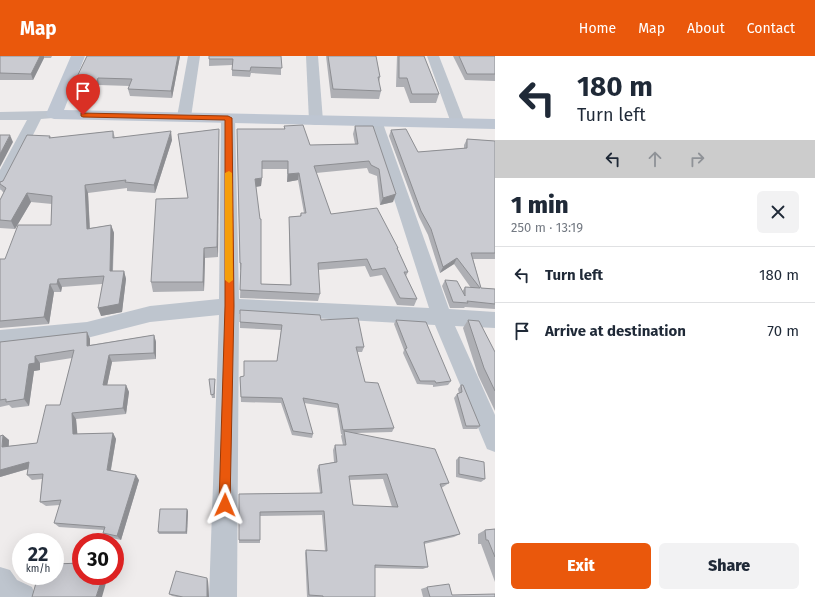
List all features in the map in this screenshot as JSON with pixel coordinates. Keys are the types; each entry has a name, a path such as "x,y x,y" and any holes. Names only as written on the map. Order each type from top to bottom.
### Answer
{"street":[{"path":"54,114 78,56"},
{"path":"184,117 194,56"},
{"path":"312,56 316,121"},
{"path":"433,56 458,123"},
{"path":"0,116 36,116 54,114 495,124"},
{"path":"0,185 36,116"},
{"path":"223,597 229,306 228,118"},
{"path":"376,121 441,316 495,441"},
{"path":"0,339 87,330 150,314 229,306 495,320"},
{"path":"0,580 7,590 22,597"}],"building":[{"path":"0,56 40,56 31,74 0,73"},
{"path":"87,56 178,56 171,91 128,89 132,79 98,78 94,88 72,87"},
{"path":"209,56 281,56 282,68 251,67 250,71 232,70 233,59 209,59"},
{"path":"328,56 376,56 381,91 333,89"},
{"path":"399,56 424,56 439,94 412,94 407,78 399,78"},
{"path":"459,56 495,56 495,74 467,74"},
{"path":"303,125 310,145 358,144 355,126 373,126 396,194 383,198 379,169 371,165 369,161 314,166 331,214 377,208 398,248 408,272 404,272 417,299 400,298 385,268 372,270 367,259 318,263 320,294 240,290 241,263 237,129 285,129 284,126","holes":["262,161 288,161 288,174 299,173 306,213 301,213 301,216 289,217 291,285 261,284 261,219 255,179 262,178"]},
{"path":"219,129 217,247 204,248 203,282 151,282 156,199 188,198 178,134"},
{"path":"406,129 418,152 467,148 467,139 495,141 495,253 471,253 481,288 495,289 495,304 467,301 468,303 453,302 445,280 457,281 465,296 465,287 480,288 457,258 443,267 431,229 421,211 391,130"},
{"path":"113,131 113,138 171,131 154,185 125,182 126,180 85,185 87,229 111,225 110,271 124,271 119,304 98,308 104,276 58,279 57,284 50,284 44,317 0,321 0,259 5,259 18,225 51,225 52,196 27,193 11,221 0,220 0,200 6,188 0,184 0,182 3,181 27,135 50,136 49,138"},
{"path":"0,135 10,135 0,154"},
{"path":"240,310 320,315 321,320 358,318 364,347 356,347 365,382 378,383 394,428 343,430 338,404 303,398 313,434 293,431 282,398 241,397 240,377 244,376 244,361 277,361 282,325 240,322"},
{"path":"396,320 426,322 451,381 436,383 435,381 420,381 405,349 407,348"},
{"path":"468,320 479,321 495,352 495,391 484,368"},
{"path":"87,332 87,346 154,335 154,353 109,355 103,385 126,385 123,408 72,413 73,434 113,433 107,470 136,475 118,533 103,533 105,527 54,523 61,500 40,502 43,474 27,475 29,462 0,470 0,436 3,435 2,447 37,443 46,405 60,405 74,350 35,356 35,363 29,364 24,399 6,402 6,399 0,400 0,342"},
{"path":"209,379 215,379 214,394 211,395"},
{"path":"461,385 463,385 480,426 466,426 457,394 462,392"},
{"path":"344,431 435,449 449,483 440,484 460,534 424,542 428,567 375,565 375,597 323,597 309,595 306,550 327,551 324,511 260,512 260,540 239,540 239,494 322,493 319,465 337,462 335,445 346,445","holes":["387,474 398,507 353,505 349,476"]},
{"path":"459,457 484,462 485,479 459,474"},
{"path":"160,509 187,509 186,532 158,532"},
{"path":"495,529 495,557 488,540 486,540 485,530"},
{"path":"72,563 72,585 100,585 96,597 32,597 35,585 64,585 64,564"},
{"path":"176,571 207,578 207,597 183,597 169,594"},
{"path":"449,584 452,595 495,594 495,597 430,597 427,587"}],"slow traffic":[{"path":"229,173 229,280"}],"route":[{"path":"83,115 228,118 229,306 225,505"}]}
